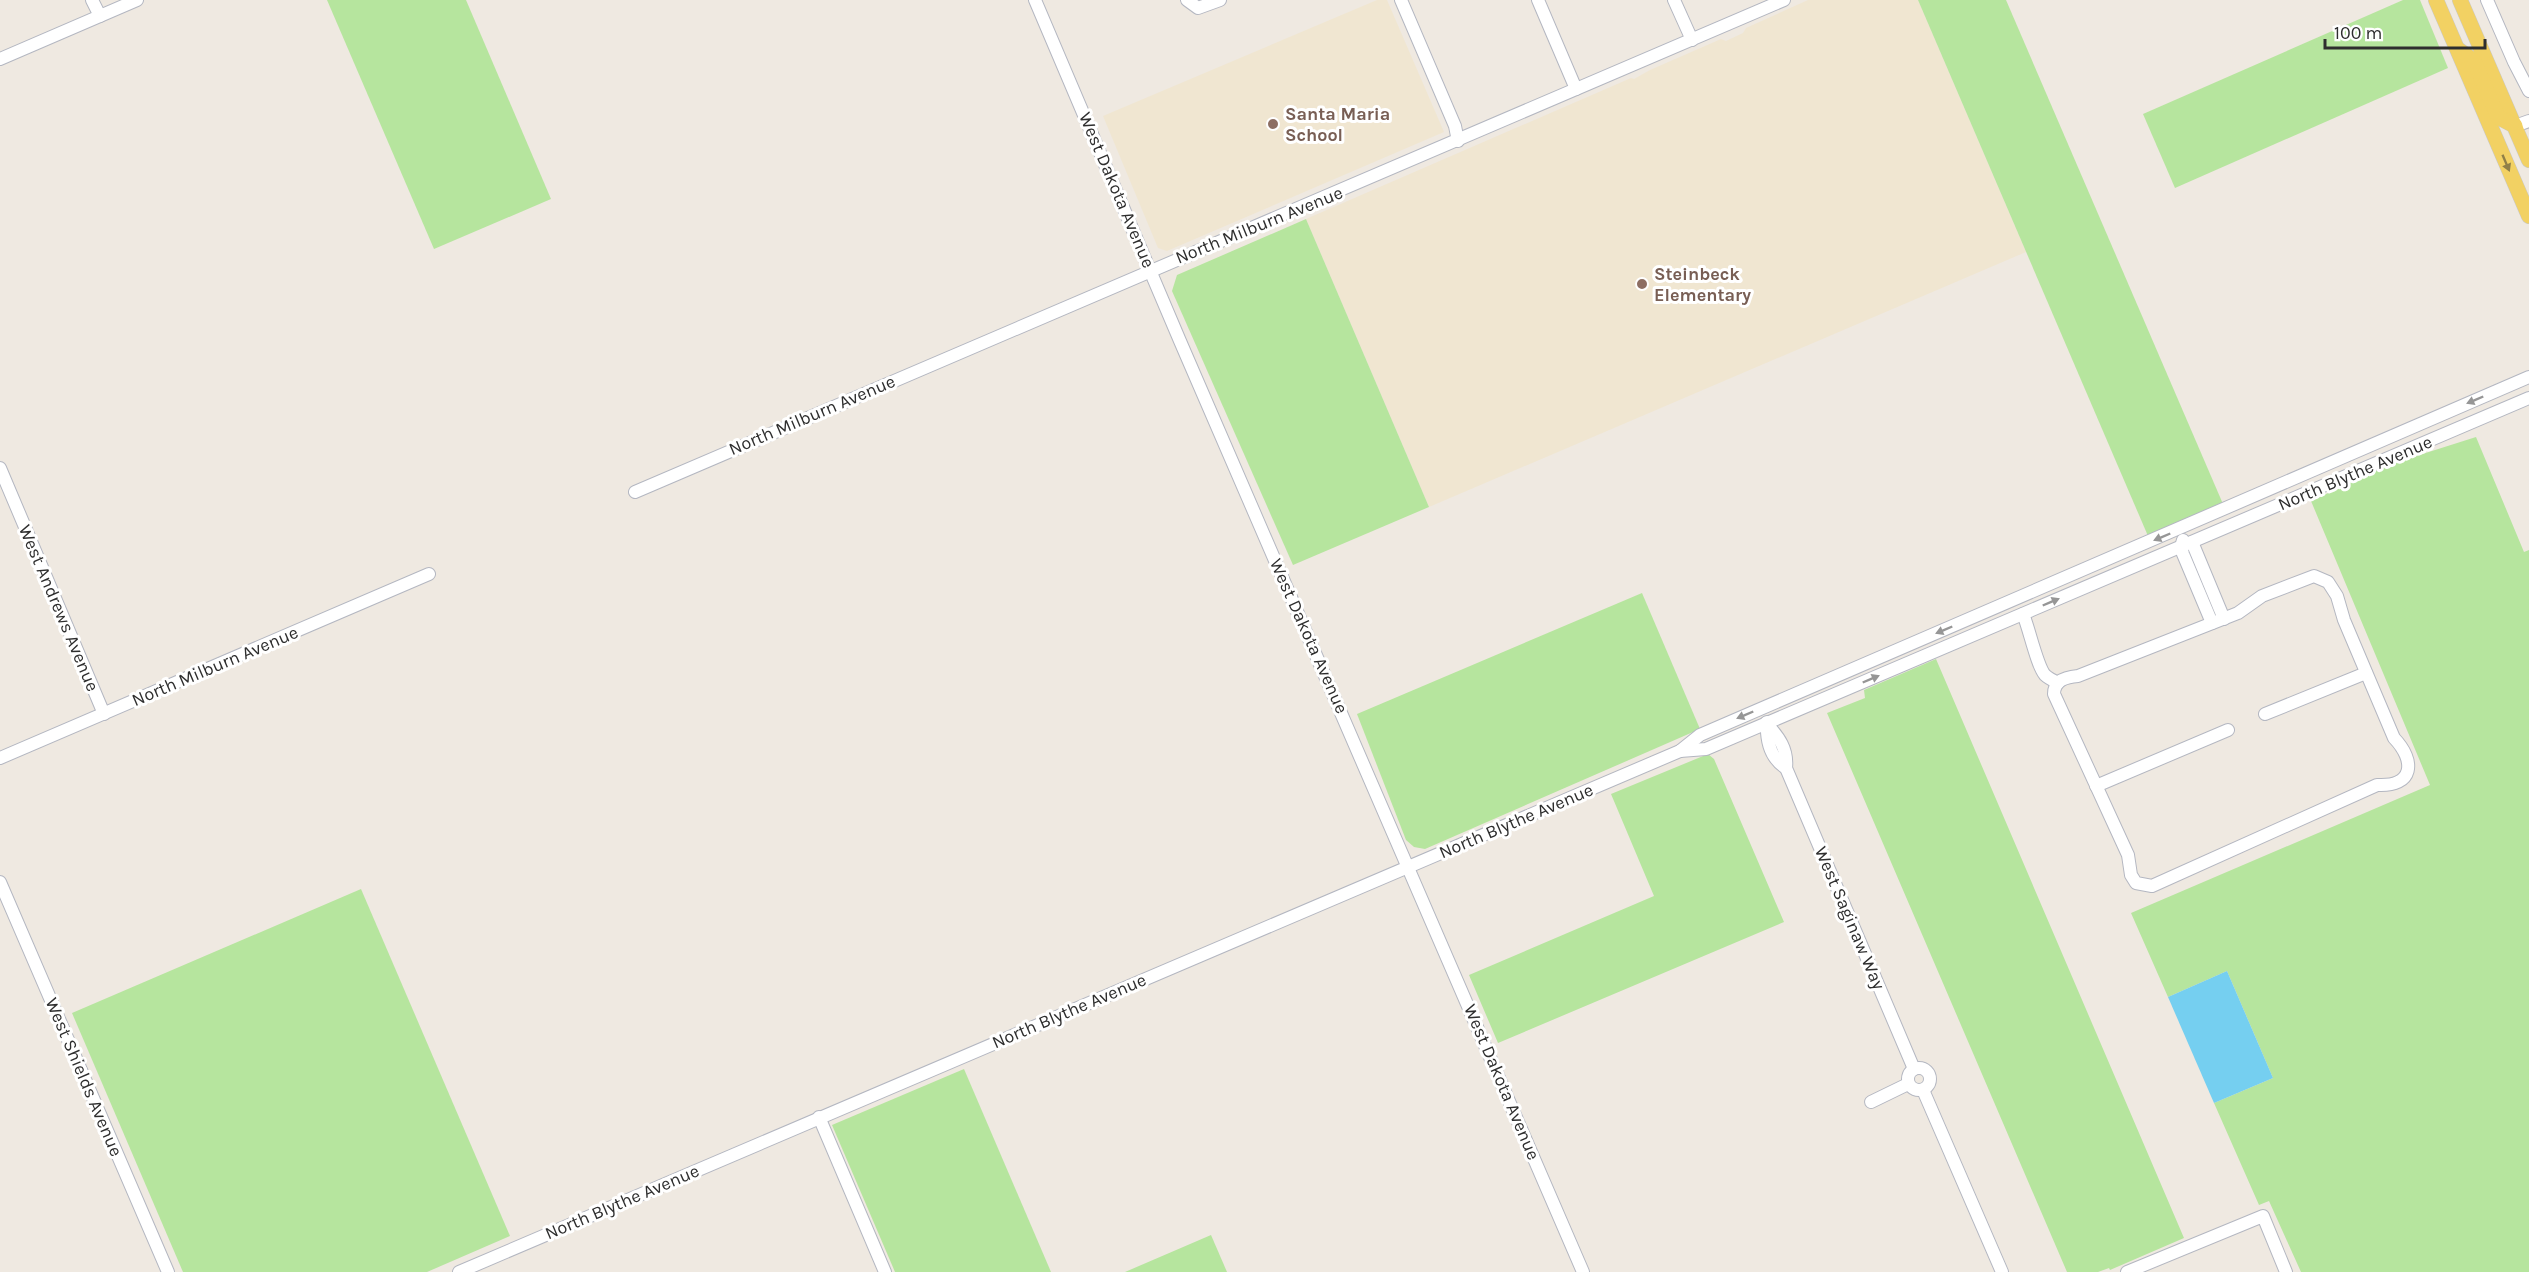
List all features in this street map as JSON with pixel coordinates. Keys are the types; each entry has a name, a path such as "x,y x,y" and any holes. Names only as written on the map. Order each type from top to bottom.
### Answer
{"main road":[{"path":"2436,0 2529,216"},
{"path":"2460,0 2522,124 2529,160"},
{"path":"2457,48 2474,61 2498,117 2522,124"}],"street":[{"path":"93,0 100,16"},
{"path":"0,59 137,0"},
{"name":"West Dakota Avenue","path":"1035,0 1583,1272"},
{"path":"1190,3 1204,7 1220,0"},
{"path":"1401,0 1455,126 1458,141"},
{"path":"1538,0 1576,89"},
{"path":"1674,0 1692,40"},
{"name":"North Milburn Avenue","path":"635,492 1784,0"},
{"path":"2487,0 2529,91"},
{"name":"North Blythe Avenue","path":"459,1272 1680,751 1700,735 2529,377"},
{"name":"North Blythe Avenue","path":"1680,751 1706,749 2529,398"},
{"name":"West Andrews Avenue","path":"0,468 104,714"},
{"name":"North Blythe Avenue","path":"2187,545 2189,533 2248,508 2260,495"},
{"path":"2187,545 2209,583 2224,619"},
{"path":"2187,545 2197,588 2212,623"},
{"name":"North Milburn Avenue","path":"0,758 429,574"},
{"path":"2307,577 2320,578 2328,582 2337,596 2344,620 2394,738 2405,750 2409,768 2404,777 2389,786 2377,785 2152,886 2136,883 2131,875 2128,855 2054,694 2058,683 2064,678 2078,676 2212,623 2238,613 2262,596 2307,577"},
{"path":"2197,588 2209,583"},
{"path":"1982,614 1988,629"},
{"path":"2023,614 2045,676 2058,683"},
{"name":"North Blythe Avenue","path":"1766,723 1773,710 1845,679 1852,669"},
{"path":"2265,714 2366,673"},
{"name":"West Saginaw Way","path":"1766,723 1779,737 1787,757 1786,768 1914,1069"},
{"path":"2096,786 2228,730"},
{"name":"West Shields Avenue","path":"0,882 168,1272"},
{"path":"1914,1069 1923,1069 1929,1075 1929,1083 1923,1090 1915,1090 1908,1084 1908,1075 1914,1069"},
{"path":"1871,1102 1908,1084"},
{"path":"1923,1090 2002,1272"},
{"path":"819,1117 885,1272"},
{"path":"2127,1272 2263,1216 2286,1272"}],"shaded area":[{"name":"Santa Maria School","path":"1377,0 1387,0 1444,132 1167,251 1158,248 1103,116"},
{"name":"Steinbeck Elementary","path":"1808,0 1918,0 2026,252 1429,507 1306,219 1631,78 1634,79 1721,39 1726,41 1743,33 1746,28"}],"green space":[{"path":"327,0 466,0 551,199 434,249"},
{"path":"1918,0 2006,0 2223,504 2148,536"},
{"path":"2403,0 2420,0 2448,68 2175,188 2143,114"},
{"path":"1306,219 1429,507 1293,565 1172,291 1177,275"},
{"path":"2476,437 2524,552 2529,550 2529,1272 2301,1272 2269,1201 2259,1205 2214,1103 2273,1078 2227,971 2168,997 2131,913 2430,785 2311,501 2391,464"},
{"path":"1642,593 1700,729 1425,849 1414,847 1406,840 1357,714"},
{"path":"1936,659 2184,1238 2110,1270 2109,1268 2098,1272 2067,1272 1827,713 1865,698 1864,690"},
{"path":"1708,754 1714,759 1784,922 1498,1043 1469,975 1654,896 1611,794"},
{"path":"361,889 510,1236 427,1272 183,1272 72,1013"},
{"path":"964,1069 1051,1272 895,1272 832,1125"},
{"path":"1211,1235 1227,1272 1125,1272"}],"water":[{"path":"2227,971 2273,1078 2214,1103 2168,997"}],"place":[{"name":"Santa Maria School","path":"1273,124"},
{"name":"Steinbeck Elementary","path":"1642,284"}]}
